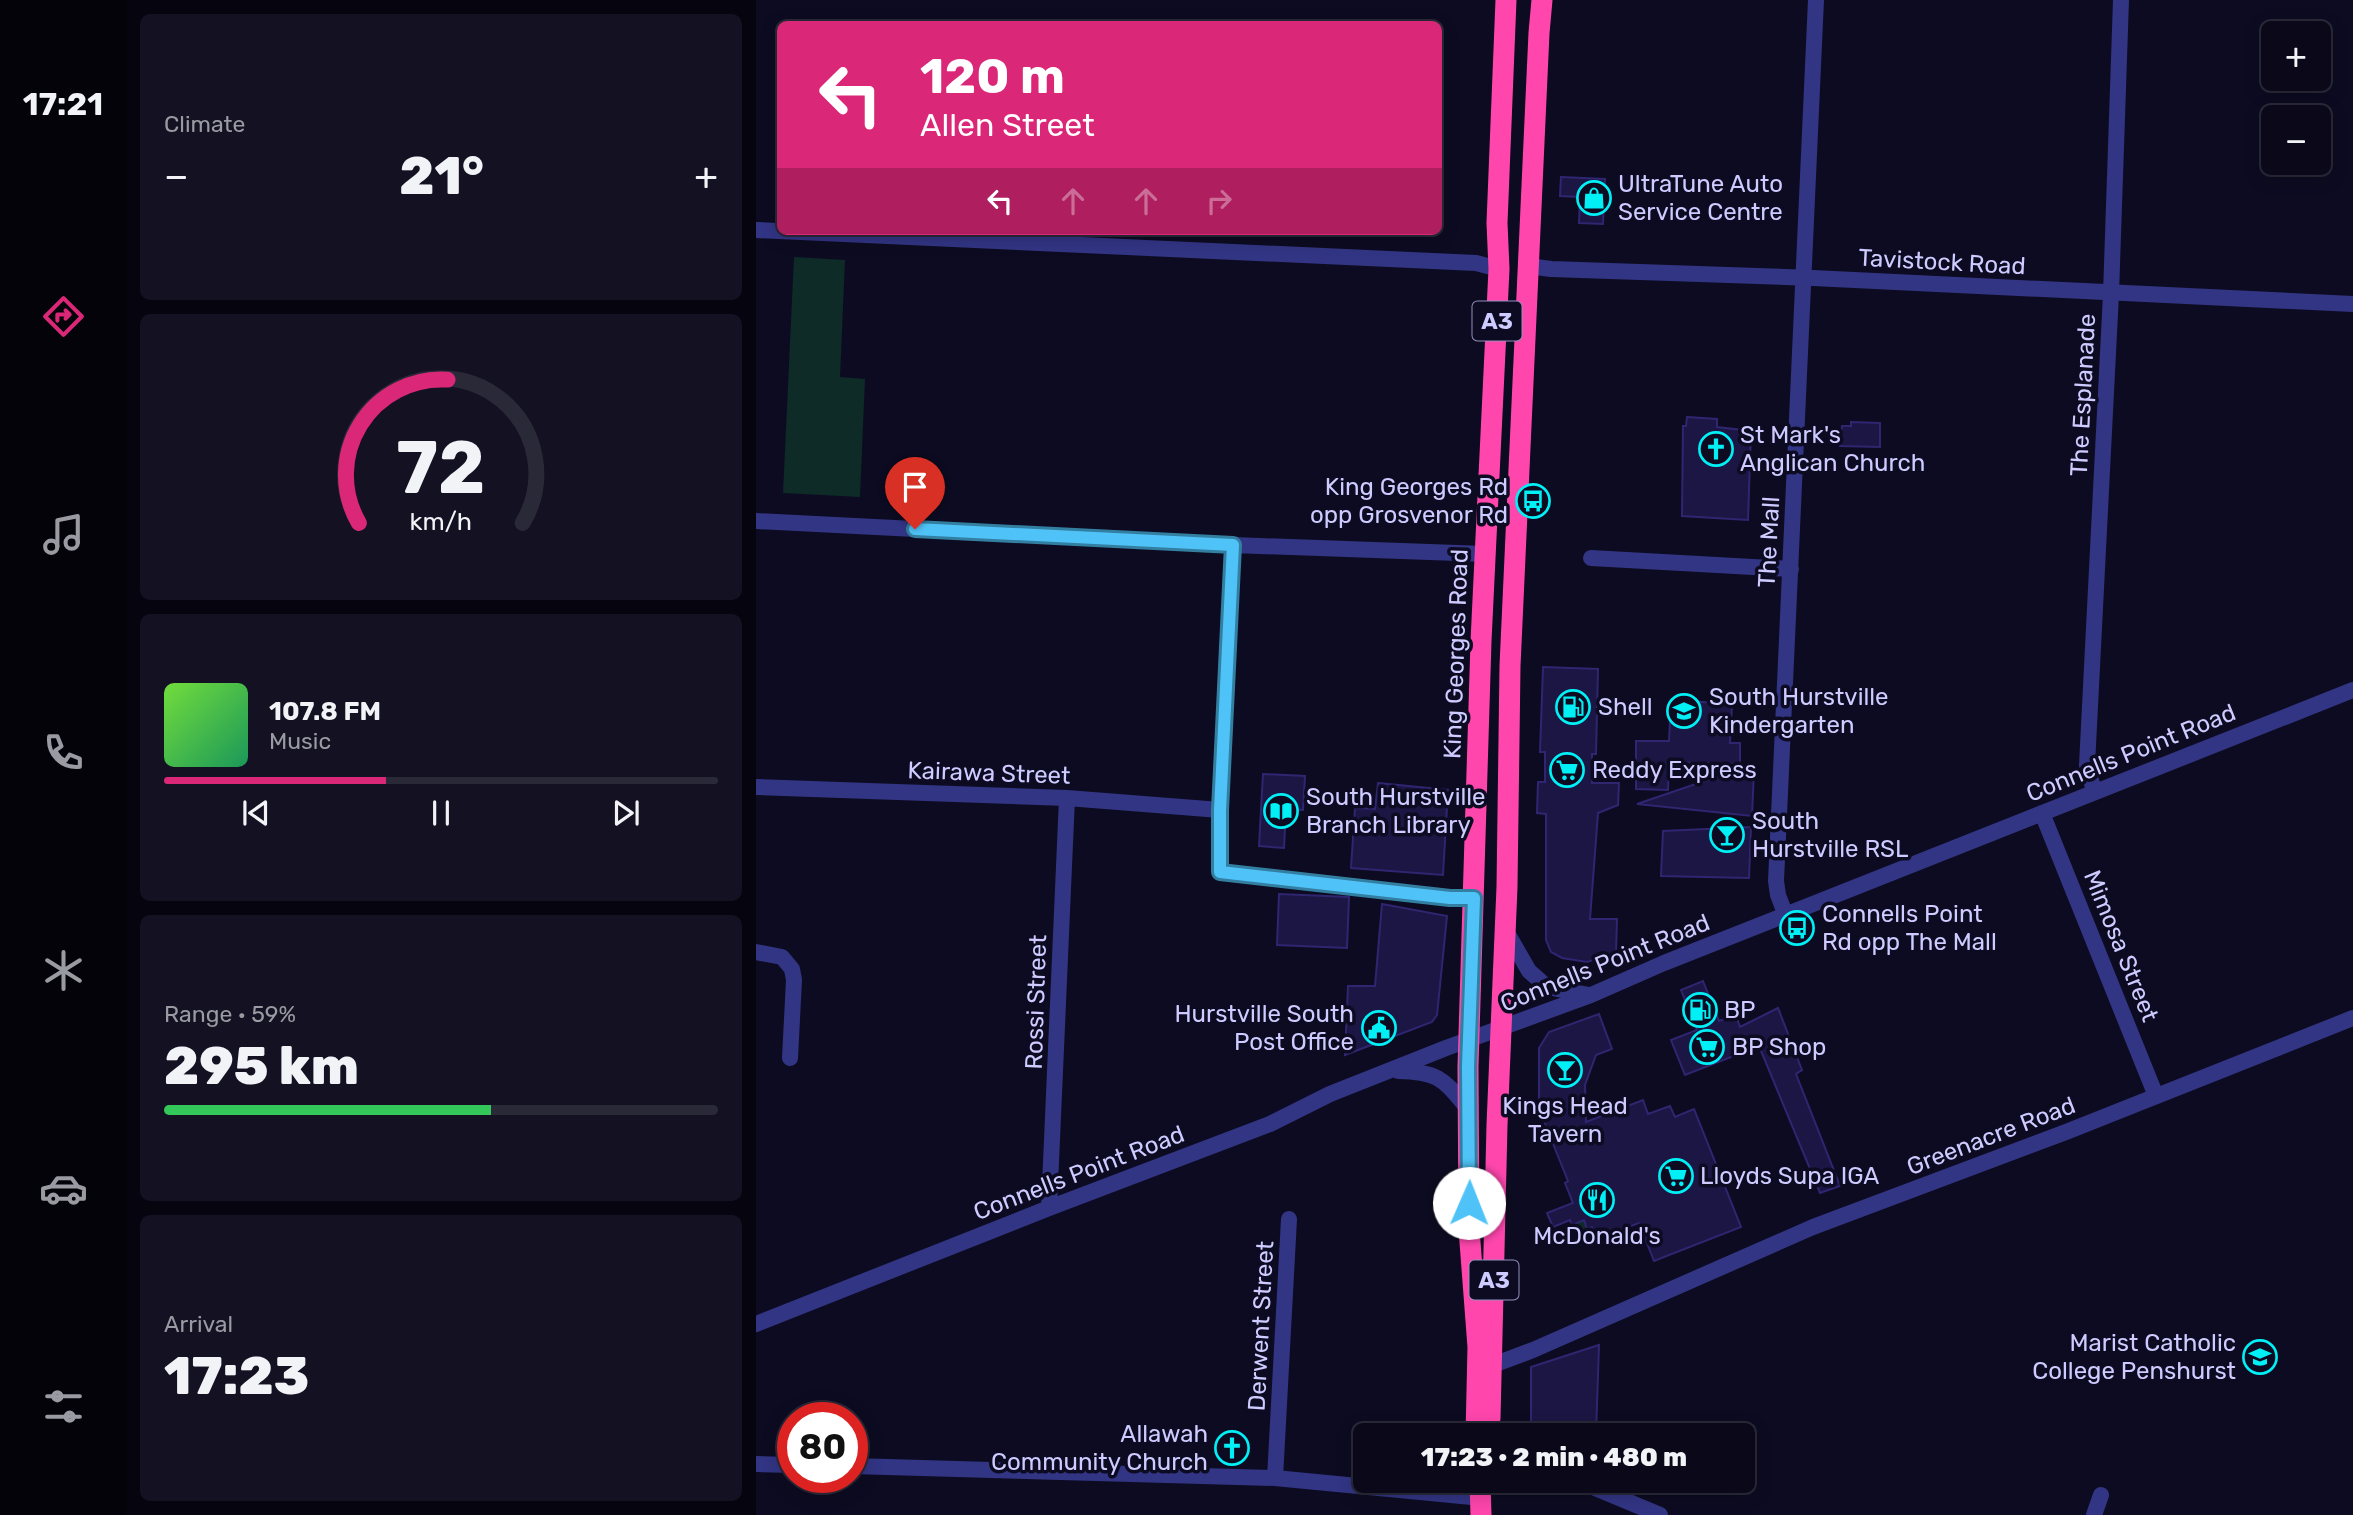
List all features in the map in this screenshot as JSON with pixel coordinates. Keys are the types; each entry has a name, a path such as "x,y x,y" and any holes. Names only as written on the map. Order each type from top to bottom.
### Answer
{"highway":[{"name":"King Georges Road","path":"1476,1423 1478,1347 1468,1229 1469,1041 1485,554 1499,269 1497,223 1506,0"},
{"path":"1526,0 1539,33"},
{"name":"A3","path":"1491,1423 1506,930 1510,666 1542,0"}],"street":[{"name":"The Mall","path":"1786,916 1776,881 1816,0"},
{"name":"The Esplanade","path":"2094,791 2087,765 2111,294 2121,0"},
{"path":"756,230 777,231"},
{"path":"865,235 1476,263 1499,269"},
{"name":"Tavistock Road","path":"1528,266 2353,304"},
{"path":"756,521 1233,545 1485,554"},
{"path":"1233,545 1220,810 1220,872 1450,898 1474,898"},
{"path":"1591,558 1791,569"},
{"name":"Connells Point Road","path":"756,1324 1270,1124 1330,1094 1591,995 1664,963 2353,690"},
{"name":"Kairawa Street","path":"756,787 1067,798 1220,810"},
{"name":"Rossi Street","path":"1049,1208 1067,798"},
{"name":"Mimosa Street","path":"2042,813 2156,1096"},
{"path":"1506,930 1529,971 1547,987 1591,995"},
{"path":"756,952 782,957 792,969 794,980 790,1058"},
{"name":"Greenacre Road","path":"1493,1365 1813,1227 2066,1132 2353,1018"},
{"path":"1392,1071 1420,1071 1443,1080 1469,1110"},
{"name":"Derwent Street","path":"1275,1478 1289,1219"},
{"path":"756,1464 777,1465"},
{"path":"868,1466 1275,1478 1482,1494"},
{"path":"1607,1493 1660,1515"},
{"path":"2094,1515 2101,1495"}],"green space":[{"path":"794,257 845,260 840,377 865,379 860,497 783,493"},
{"path":"1584,1220 1587,1229 1592,1227 1596,1239 1580,1246 1572,1225"}],"building":[{"path":"1561,177 1605,179 1603,224 1579,223 1580,197 1560,196"},
{"path":"1687,417 1717,419 1717,427 1751,431 1748,520 1682,516 1683,426 1686,426"},
{"path":"1851,422 1880,423 1880,447 1840,446 1842,426 1851,426"},
{"path":"1543,667 1598,669 1596,754 1592,754 1592,783 1619,783 1618,805 1598,813 1590,919 1617,919 1616,953 1587,962 1562,958 1551,952 1546,940 1546,814 1537,813 1538,782 1545,782 1545,752 1540,752"},
{"path":"1671,700 1732,704 1730,743 1740,743 1740,764 1669,762 1668,790 1636,789 1636,741 1669,741"},
{"path":"1740,769 1740,774 1754,770 1752,816 1637,804"},
{"path":"1263,774 1305,776 1303,810 1286,809 1284,848 1259,846"},
{"path":"1378,783 1448,790 1443,875 1351,868 1355,808 1375,809"},
{"path":"1751,827 1749,878 1661,876 1663,831"},
{"path":"1279,894 1349,897 1347,948 1277,945"},
{"path":"1382,904 1447,916 1437,1015 1432,1022 1345,1055 1348,986 1375,986"},
{"path":"1703,981 1719,1021 1736,1015 1740,1027 1778,1008 1802,1070 1796,1074 1840,1186 1820,1193 1759,1046 1685,1075 1671,1040 1697,1030 1681,990"},
{"path":"1599,1014 1612,1049 1596,1055 1585,1085 1586,1122 1643,1100 1648,1114 1670,1106 1675,1117 1694,1109 1741,1227 1654,1261 1639,1223 1596,1239 1592,1227 1587,1229 1584,1220 1572,1225 1570,1220 1553,1227 1547,1213 1573,1203 1565,1183 1568,1181 1543,1119 1539,1119 1539,1048 1549,1032"},
{"path":"1599,1345 1596,1423 1531,1423 1531,1367"}],"place":[{"name":"UltraTune Auto Service Centre","path":"1594,198"},
{"name":"St Mark's Anglican Church","path":"1716,449"},
{"name":"King Georges Rd opp Grosvenor Rd","path":"1533,501"},
{"name":"Shell","path":"1573,707"},
{"name":"South Hurstville Kindergarten","path":"1684,711"},
{"name":"Reddy Express","path":"1567,770"},
{"name":"South Hurstville Branch Library","path":"1281,811"},
{"name":"South Hurstville RSL","path":"1727,835"},
{"name":"Connells Point Rd opp The Mall","path":"1797,928"},
{"name":"BP","path":"1700,1010"},
{"name":"Hurstville South Post Office","path":"1379,1028"},
{"name":"BP Shop","path":"1707,1047"},
{"name":"Kings Head Tavern","path":"1565,1070"},
{"name":"Lloyds Supa IGA","path":"1676,1176"},
{"name":"McDonald's","path":"1597,1200"},
{"name":"Marist Catholic College Penshurst","path":"2260,1357"},
{"name":"Allawah Community Church","path":"1232,1448"}],"route":[{"path":"915,529 1233,545 1220,810 1220,872 1450,898 1474,898 1468,1066 1469,1203"}]}
